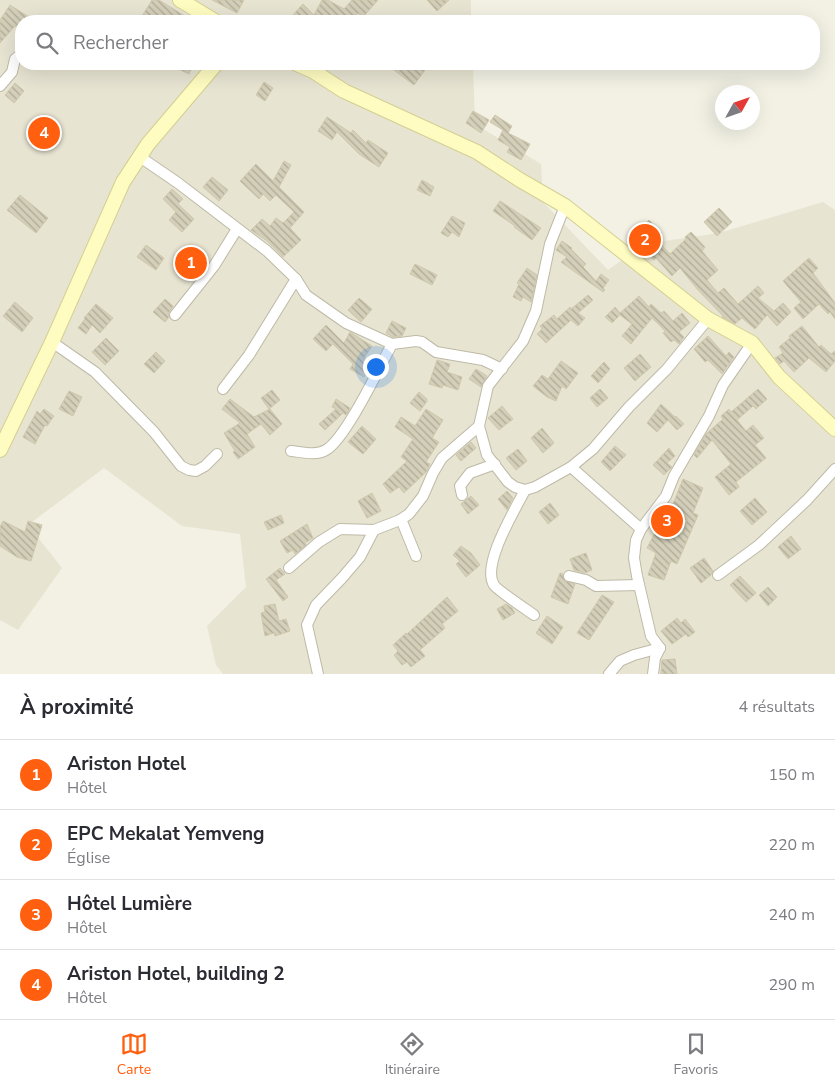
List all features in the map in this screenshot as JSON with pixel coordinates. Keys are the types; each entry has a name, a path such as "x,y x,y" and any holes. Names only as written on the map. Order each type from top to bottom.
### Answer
{"main road":[{"path":"180,0 205,15"},
{"path":"0,450 52,342 123,182 148,144 211,70"},
{"path":"311,70 344,92 478,152 520,180 565,206 708,319 752,343 779,377 835,429"}],"street":[{"path":"0,86 12,72 15,60"},
{"path":"140,157 178,182 267,251 296,279 306,295 346,324 392,344 422,342 436,352 483,360 502,369"},
{"path":"565,206 550,244 536,311 522,341 488,386 479,426 487,455 508,482 515,487 525,490 534,487 571,467 594,449 629,408 667,369 708,319"},
{"path":"175,315 214,266 237,229"},
{"path":"223,389 249,355 296,279"},
{"path":"52,342 95,372 154,432 182,466 196,471 205,466 216,454"},
{"path":"660,648 651,636 634,558 636,540 641,529 666,496 674,476 723,385 752,343"},
{"path":"291,452 317,453 326,450 333,443 344,430 392,344"},
{"path":"289,568 319,542 340,529 374,530 400,520 409,514 424,496 433,473 442,458 479,426"},
{"path":"462,495 460,486 470,473 495,464"},
{"path":"571,467 641,529"},
{"path":"718,575 759,545 807,500 835,469"},
{"path":"525,490 496,548 489,574 494,587 534,615"},
{"path":"400,520 404,524 416,556"},
{"path":"318,674 307,625 316,605 360,557 374,530"},
{"path":"569,576 586,580 596,586 640,585"},
{"path":"609,674 620,661 660,648"},
{"path":"653,674 654,658 660,648"}],"shaded area":[{"path":"0,0 471,0 471,15 15,15 15,70 473,70 475,124 541,164 543,202 608,270 644,244 719,233 823,202 835,210 835,674 223,674 216,665 207,626 246,587 240,534 182,526 104,468 28,525 62,568 18,630 0,620"}],"building":[{"path":"152,0 159,0 183,15 143,15"},
{"path":"212,0 244,0 237,13"},
{"path":"322,0 328,0 344,9 352,0 378,0 365,15 358,13 357,15 314,15"},
{"path":"427,0 449,0 437,11"},
{"path":"303,4 314,15 293,15"},
{"path":"10,5 26,15 15,15 15,26 0,43 0,20"},
{"path":"181,70 191,70 189,74"},
{"path":"394,70 425,70 414,85"},
{"path":"264,82 273,88 265,101 256,95"},
{"path":"15,83 24,91 14,103 5,95"},
{"path":"473,111 489,120 481,133 466,123"},
{"path":"495,115 512,126 508,133 530,144 521,160 507,152 510,147 498,140 503,130 490,122"},
{"path":"327,117 351,133 353,130 366,143 368,140 388,153 379,167 359,154 337,132 332,140 318,131"},
{"path":"284,161 291,165 279,187 304,212 290,228 301,240 283,257 267,241 251,230 262,219 270,226 276,218 283,223 294,212 276,195 270,201 263,194 259,199 240,181 256,164 273,181"},
{"path":"212,177 228,190 219,201 203,187"},
{"path":"422,180 434,187 430,196 417,190"},
{"path":"172,189 183,199 178,204 194,219 182,232 169,220 176,212 163,199"},
{"path":"20,195 48,218 36,233 7,210"},
{"path":"500,201 541,228 532,240 493,211"},
{"path":"719,208 732,222 717,236 704,222"},
{"path":"452,216 465,223 459,237 452,232 448,237 441,233"},
{"path":"649,220 662,233 656,239 670,254 691,232 705,247 702,251 718,270 707,280 718,293 724,288 738,304 758,286 764,293 758,298 774,311 783,303 791,312 777,326 767,315 755,329 742,318 735,324 722,317 680,268 672,276 656,258 654,260 632,237"},
{"path":"562,241 572,248 586,264 583,267 596,281 601,274 609,280 603,288 605,290 603,292 561,262 567,257 556,250"},
{"path":"146,245 164,258 156,270 137,257"},
{"path":"192,246 206,257 192,274 179,263"},
{"path":"809,258 818,268 813,273 835,303 835,319 830,312 828,314 819,304 803,319 794,308 801,302 783,281"},
{"path":"415,264 437,275 432,285 410,274"},
{"path":"527,268 537,275 531,302 523,297 521,301 513,297 519,284 517,283"},
{"path":"588,295 593,300 578,313 585,318 578,326 571,320 546,343 537,334 542,329 540,326 554,315 557,319 570,307 571,309"},
{"path":"639,296 649,307 651,304 661,313 664,311 673,321 682,313 690,323 679,332 684,337 679,344 674,340 671,342 663,333 665,331 652,318 631,344 622,336 632,324 620,315 612,323 605,317 615,307 620,313"},
{"path":"359,298 372,309 361,322 348,310"},
{"path":"165,299 173,306 165,322 153,312"},
{"path":"15,302 33,318 22,332 3,316"},
{"path":"96,304 113,318 100,333 92,325 86,334 78,328"},
{"path":"392,321 406,328 402,336 393,337 386,333"},
{"path":"326,325 344,343 350,332 372,346 364,358 372,363 364,377 350,369 353,364 333,344 326,351 313,339"},
{"path":"802,326 819,347 821,345 831,354 835,351 835,361 826,372 809,358 794,372 784,361 780,364 775,358 783,353 779,347"},
{"path":"708,336 726,356 729,352 734,357 722,374 708,360 705,362 694,349"},
{"path":"106,338 119,351 105,365 92,352"},
{"path":"156,352 165,361 154,373 144,364"},
{"path":"640,354 651,367 635,381 624,368"},
{"path":"437,360 450,364 447,372 462,377 458,390 443,385 442,388 429,384"},
{"path":"561,361 578,373 566,389 562,386 556,401 547,397 533,386 542,375 548,379"},
{"path":"604,362 610,369 598,383 591,376"},
{"path":"476,369 487,376 481,387 469,379"},
{"path":"600,389 608,398 597,407 590,398"},
{"path":"758,389 767,399 756,409 753,406 737,420 746,431 753,425 764,438 755,445 766,458 736,482 739,487 729,495 715,477 731,464 712,440 697,458 694,455 706,434 723,419 721,416 729,409 731,412"},
{"path":"272,390 280,400 269,409 261,398"},
{"path":"69,391 82,397 73,416 59,409"},
{"path":"419,392 427,399 420,411 410,403"},
{"path":"230,399 254,417 270,409 282,424 270,435 261,424 247,434 255,447 238,459 224,433 240,423 222,409"},
{"path":"336,399 350,408 346,415 343,413 325,430 319,424 336,409 332,407"},
{"path":"661,404 684,424 677,430 668,420 657,432 647,423"},
{"path":"502,406 513,419 499,430 488,418"},
{"path":"44,409 54,416 47,426 45,425 35,444 23,437 37,411 40,414"},
{"path":"426,409 443,420 432,438 439,442 426,462 430,464 426,472 404,493 399,487 390,493 383,484 407,461 401,457 413,439 395,427 401,417 415,426"},
{"path":"362,426 376,439 363,454 348,442"},
{"path":"542,428 554,443 543,453 531,438"},
{"path":"471,442 476,448 461,461 456,455"},
{"path":"615,446 626,455 610,471 601,462"},
{"path":"669,448 675,456 667,463 672,467 664,475 653,465"},
{"path":"518,449 527,461 516,470 506,458"},
{"path":"683,479 703,488 693,513 698,515 677,564 671,561 664,580 648,575 656,553 647,548 657,529 653,527 657,519 682,534 687,520 668,511 671,504 673,504"},
{"path":"507,491 513,498 507,510 498,499"},
{"path":"372,493 381,511 367,518 358,501"},
{"path":"471,496 479,505 468,514 461,504"},
{"path":"755,498 767,512 752,525 740,511"},
{"path":"550,503 559,515 548,524 539,512"},
{"path":"281,515 284,523 268,530 264,522"},
{"path":"3,521 25,532 28,521 42,525 31,561 17,557 0,546 0,527"},
{"path":"307,524 313,538 305,543 306,545 295,554 293,550 287,553 280,541"},
{"path":"791,536 801,549 788,559 778,547"},
{"path":"461,546 471,553 480,565 466,577 456,564 460,561 453,555"},
{"path":"586,553 592,570 585,573 574,570 570,559"},
{"path":"704,558 713,571 701,583 690,568"},
{"path":"280,568 285,574 276,580 288,597 283,601 266,579"},
{"path":"560,573 563,574 565,581 575,584 568,604 551,597"},
{"path":"740,576 756,593 746,602 730,585"},
{"path":"768,587 777,597 768,606 759,595"},
{"path":"602,595 614,602 589,640 577,633"},
{"path":"447,597 458,611 442,624 445,628 420,650 425,656 411,667 407,662 402,665 394,655 398,651 393,645"},
{"path":"275,604 279,621 286,619 290,631 275,636 274,633 265,636 261,613 265,612 264,606"},
{"path":"506,604 515,613 503,620 497,609"},
{"path":"547,616 563,627 552,644 536,633"},
{"path":"677,618 681,623 685,619 695,632 688,637 686,634 672,644 661,631"},
{"path":"675,659 677,674 661,674 662,660"}],"place":[{"name":"Ariston Hotel, building 2","path":"44,133"},
{"name":"EPC Mekalat Yemveng","path":"645,240"},
{"name":"Ariston Hotel","path":"191,263"},
{"name":"Hôtel Lumière","path":"667,521"}]}
